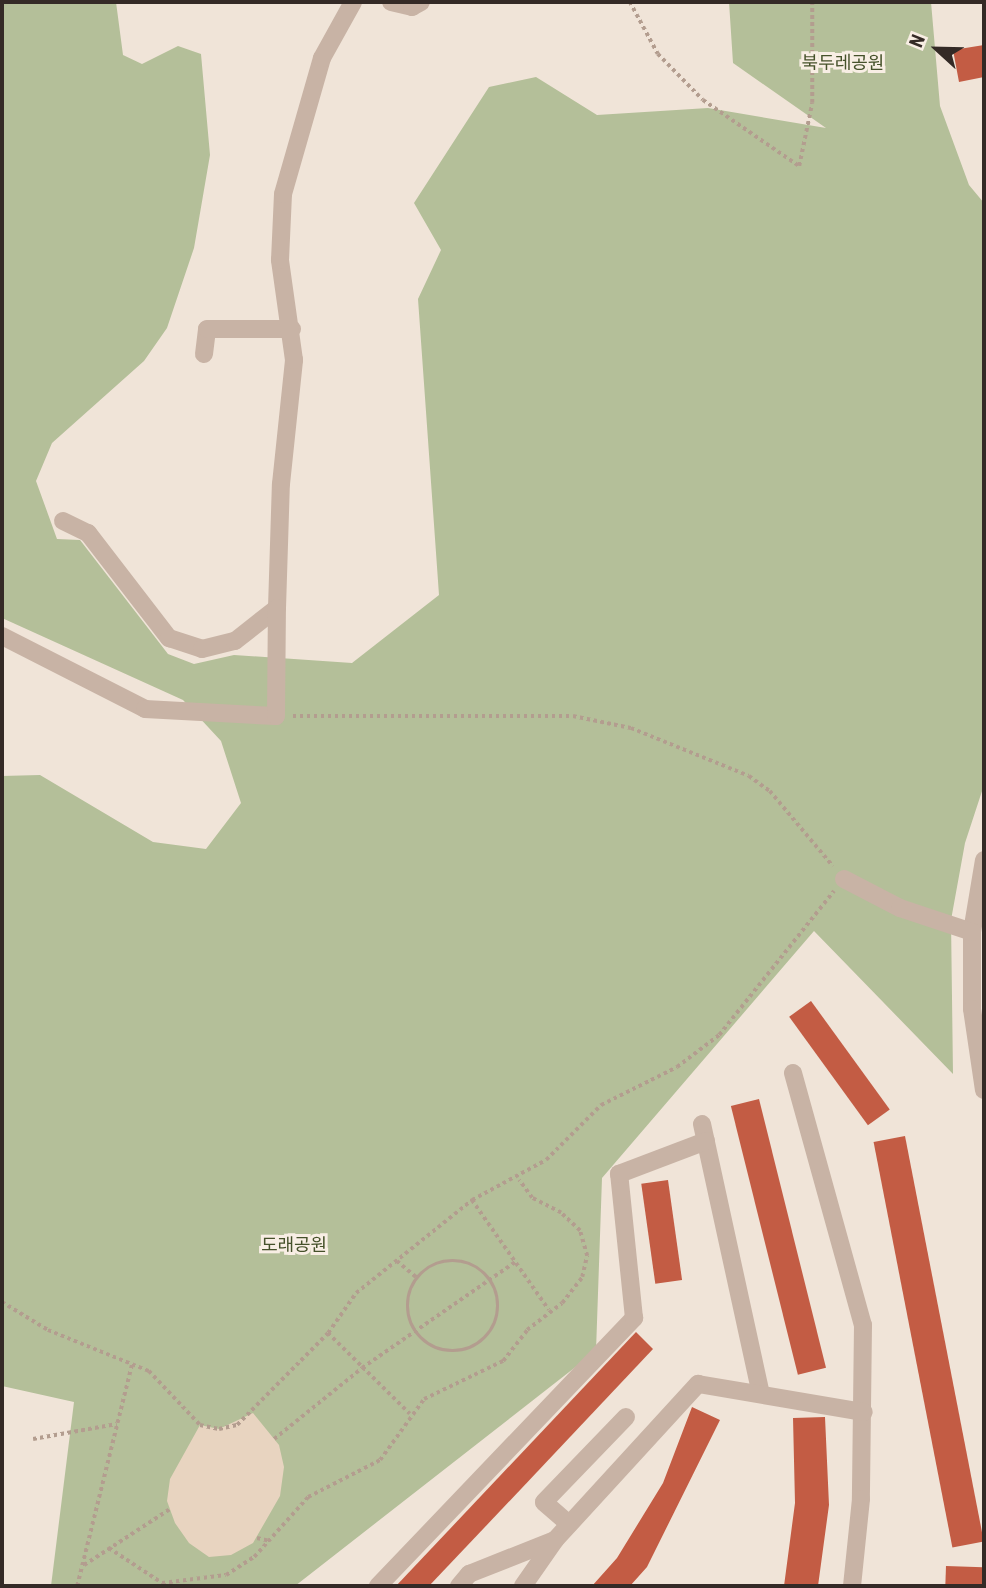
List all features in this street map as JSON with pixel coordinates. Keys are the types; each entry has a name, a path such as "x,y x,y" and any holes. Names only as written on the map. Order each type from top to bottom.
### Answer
{"street":[{"path":"2,636 145,709 276,716 277,608 292,329 280,260 283,194 322,58 353,2"},
{"path":"391,2 402,7 421,2"},
{"path":"204,354 207,329 292,329"},
{"path":"63,521 88,533 169,638 202,649 235,641 277,608"},
{"path":"984,860 972,932 972,1009 984,1090"},
{"path":"844,879 900,908 972,932"},
{"path":"793,1073 863,1325 864,1412 852,1586"},
{"path":"378,1586 634,1318 619,1174 704,1132 760,1391"},
{"path":"523,1586 555,1540 698,1384 760,1391 864,1412"},
{"path":"569,1524 544,1502 626,1417"},
{"path":"459,1586 469,1574 555,1540"}],"path":[{"path":"630,2 658,54 703,100 799,166 812,103 812,2"},
{"path":"2,1302 48,1330 132,1363 160,1380 200,1425 219,1429 253,1413 328,1333 356,1293 472,1200 519,1179 546,1160 601,1105 677,1067 719,1035 844,879 769,791 749,776 631,728 573,716 276,716"},
{"path":"109,1548 144,1575 179,1583 226,1575 270,1541 308,1497 380,1460 410,1414 424,1399 503,1361 582,1277 587,1256 579,1231 561,1213 532,1198 519,1179"},
{"path":"472,1200 550,1311"},
{"path":"397,1261 417,1278"},
{"path":"458,1261 489,1279 498,1311 494,1325 473,1346 445,1350 416,1331 408,1307 417,1278 442,1262 458,1261"},
{"path":"274,1439 362,1368 515,1262"},
{"path":"328,1333 410,1414"},
{"path":"77,1586 132,1363"},
{"path":"33,1438 117,1424"},
{"path":"82,1566 170,1509"},
{"path":"257,1538 270,1541"}],"green space":[{"path":"2,2 116,2 123,55 142,64 178,46 201,54 210,155 194,248 167,328 144,361 52,443 36,481 57,539 80,540 168,654 194,664 234,655 352,663 439,595 418,299 441,250 414,203 489,87 536,77 597,115 708,108 826,128 733,63 729,2 931,2 940,106 969,185 984,203 984,785 965,843 951,920 953,1074 814,931 602,1178 596,1351 295,1586 51,1586 74,1402 2,1386 2,776 40,775 153,842 206,849 241,803 221,741 183,700 2,618"}],"shaded area":[{"path":"253,1413 279,1445 284,1467 280,1496 253,1543 231,1555 209,1557 189,1543 175,1523 167,1501 170,1479 200,1425 219,1429"}],"building":[{"path":"984,45 984,77 959,82 953,50"},
{"path":"811,1001 890,1109 868,1125 789,1017"},
{"path":"759,1099 826,1368 798,1375 731,1106"},
{"path":"905,1136 984,1541 952,1548 874,1142"},
{"path":"668,1180 682,1280 655,1284 641,1184"},
{"path":"636,1332 653,1349 521,1489 429,1586 396,1586"},
{"path":"692,1407 720,1420 647,1567 630,1586 592,1586 617,1558 663,1483"},
{"path":"825,1417 829,1505 818,1586 784,1586 795,1503 793,1418"},
{"path":"946,1566 983,1567 982,1586 945,1586"}],"park label":[{"name":"북두레공원","path":"843,63"},
{"name":"도래공원","path":"294,1245"}]}
